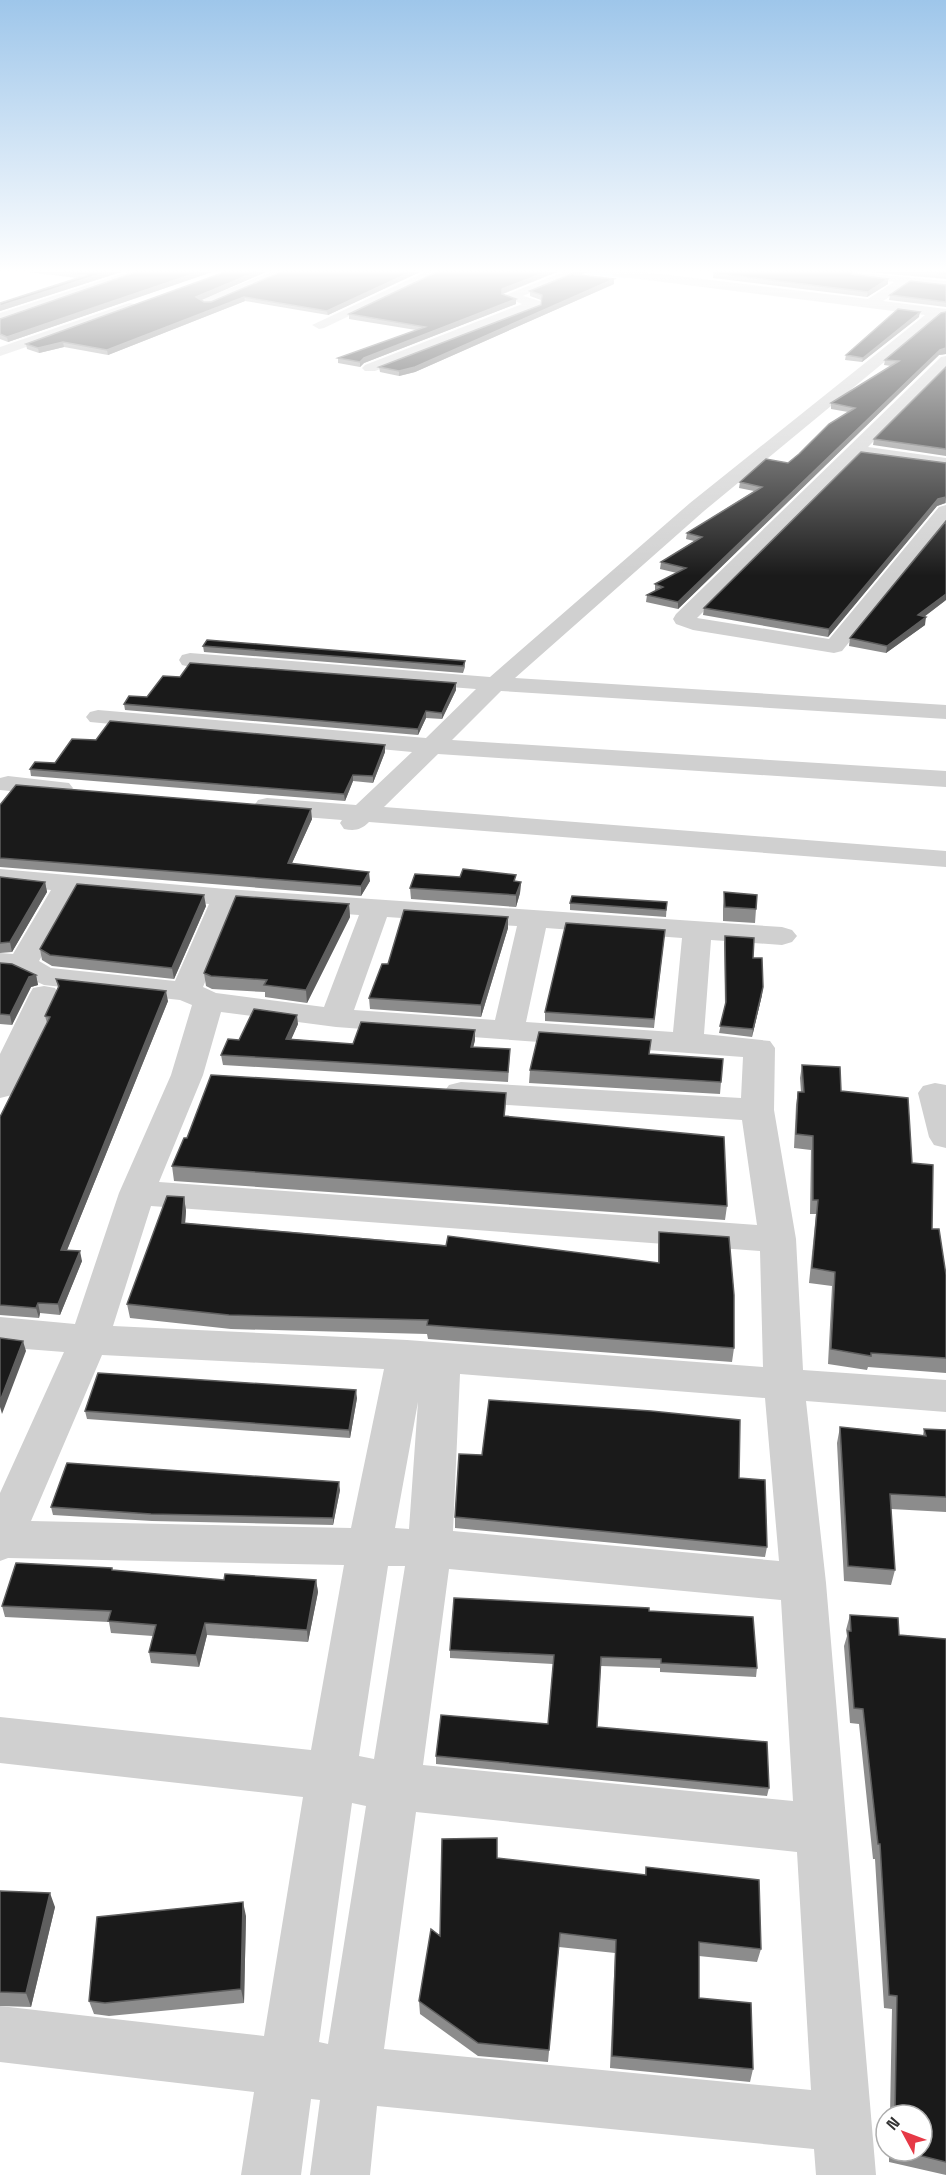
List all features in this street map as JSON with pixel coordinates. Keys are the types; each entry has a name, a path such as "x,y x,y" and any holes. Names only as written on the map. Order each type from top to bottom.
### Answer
{"street":[{"path":"340,835 495,684 697,507 864,374"},
{"path":"932,374 684,617 687,622 834,646 946,511"},
{"path":"854,450 946,463"},
{"path":"190,660 495,684 946,712"},
{"path":"98,717 430,746 946,779"},
{"path":"8,784 90,791"},
{"path":"244,804 946,859"},
{"path":"0,877 226,897 534,917 697,932 782,936"},
{"path":"0,2034 352,2075 844,2149 803,1583 784,1383 778,1239 758,1110 759,1048 336,1017 44,976 11,963 69,884"},
{"path":"226,897 198,996 204,1076 137,1193 89,1340 1,1540 430,1548 803,1583"},
{"path":"336,1017 376,907"},
{"path":"508,1030 534,917"},
{"path":"688,1042 697,932"},
{"path":"0,1088 44,994"},
{"path":"436,1090 758,1110"},
{"path":"935,1093 946,1137"},
{"path":"137,1193 778,1239"},
{"path":"0,1332 89,1340 424,1356 946,1396"},
{"path":"271,2175 289,2068 331,1776 369,1547 424,1356"},
{"path":"340,2175 352,2075 430,1548 424,1356"},
{"path":"0,1740 331,1776 395,1786 821,1829"}],"building":[{"path":"879,374 916,374 678,602 647,595 663,587 655,584 686,568 661,562 702,537 687,533 762,487 740,482 766,459 788,463 829,424 855,408 831,403"},
{"path":"940,374 946,374 946,449 874,439"},
{"path":"861,452 946,463 946,497 938,499 829,629 704,608"},
{"path":"946,521 946,594 918,615 926,617 887,646 850,638"},
{"path":"207,640 465,661 463,666 203,646"},
{"path":"190,663 456,683 442,713 426,711 418,729 124,704 129,696 147,697 163,676 180,677"},
{"path":"110,721 385,745 373,776 353,775 344,794 30,769 35,762 55,763 72,739 96,740"},
{"path":"16,785 311,809 288,863 369,872 361,886 0,858 0,805"},
{"path":"463,869 516,875 514,881 521,882 516,895 410,888 415,874 460,877"},
{"path":"0,877 45,882 10,942 0,943"},
{"path":"77,884 204,895 172,968 50,955 40,949"},
{"path":"724,892 757,895 756,909 725,907"},
{"path":"236,896 349,904 306,990 264,985 267,980 211,976 204,973"},
{"path":"572,896 667,902 666,910 570,903"},
{"path":"404,910 508,917 481,1005 369,998 382,964 388,964"},
{"path":"566,923 665,930 654,1019 545,1012"},
{"path":"725,936 754,938 753,958 762,958 763,987 753,1029 720,1026 726,1002"},
{"path":"0,963 12,964 36,975 29,977 10,1015 0,1014"},
{"path":"56,979 166,991 61,1250 80,1251 58,1304 38,1303 36,1308 0,1305 0,1117 50,1017 45,1016 59,986"},
{"path":"254,1009 297,1015 286,1039 353,1044 361,1022 475,1030 471,1047 510,1049 508,1072 221,1055 228,1039 239,1040"},
{"path":"539,1032 651,1040 649,1054 723,1059 721,1082 530,1070"},
{"path":"802,1065 840,1067 841,1091 908,1098 912,1163 933,1165 932,1229 939,1229 946,1275 946,1358 871,1353 871,1356 831,1349 835,1272 812,1268 818,1200 813,1200 813,1136 796,1134 798,1092 804,1092"},
{"path":"211,1075 506,1093 504,1116 724,1137 727,1206 172,1166 184,1138 187,1138"},
{"path":"167,1196 184,1197 182,1223 446,1246 448,1236 659,1263 659,1232 729,1237 734,1295 734,1348 427,1325 428,1320 229,1315 127,1304"},
{"path":"0,1338 23,1341 0,1401"},
{"path":"98,1373 356,1390 349,1430 85,1411"},
{"path":"489,1400 651,1411 740,1420 739,1478 765,1480 767,1547 455,1517 459,1454 482,1455"},
{"path":"840,1427 926,1436 924,1429 946,1430 946,1497 890,1494 895,1570 848,1566"},
{"path":"67,1463 339,1482 333,1518 151,1514 51,1507"},
{"path":"16,1563 112,1568 112,1570 224,1580 225,1574 316,1580 307,1630 205,1623 196,1655 149,1652 156,1625 108,1621 111,1611 2,1606"},
{"path":"454,1598 649,1608 649,1611 753,1617 757,1668 661,1663 661,1659 601,1657 597,1727 767,1742 769,1788 436,1756 441,1715 548,1724 554,1655 450,1650"},
{"path":"850,1615 898,1618 899,1635 946,1639 946,2162 934,2159 934,2103 895,2103 897,1996 889,1995 880,1844 878,1844 863,1709 854,1708 848,1631 851,1631"},
{"path":"497,1838 497,1858 646,1875 646,1867 759,1880 761,1949 699,1942 699,1998 751,2003 753,2069 612,2056 616,1940 560,1933 549,2050 478,2043 419,2001 431,1929 440,1936 442,1839"},
{"path":"0,1891 50,1893 26,1993 0,1992"},
{"path":"243,1902 241,1989 105,2003 89,2001 97,1917"}]}
